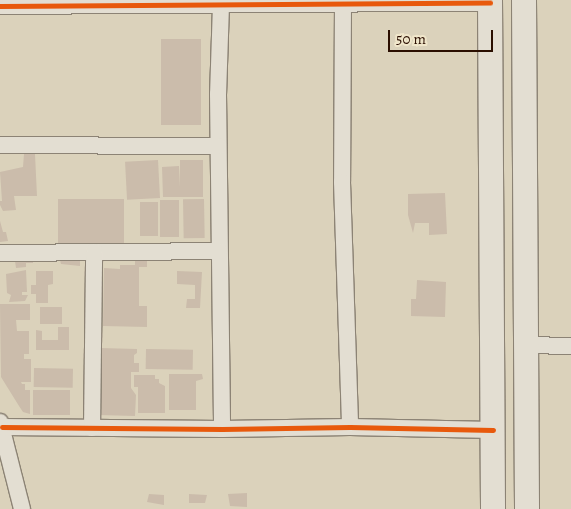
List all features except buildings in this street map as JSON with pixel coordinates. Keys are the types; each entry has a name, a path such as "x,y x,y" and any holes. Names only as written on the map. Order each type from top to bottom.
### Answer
{"main road":[{"path":"524,0 527,509"},
{"path":"490,1 493,509"},
{"path":"492,199 524,198"}],"street":[{"path":"0,6 490,1"},
{"path":"343,4 342,182 350,426"},
{"path":"222,5 218,146 222,429"},
{"path":"0,145 218,146"},
{"path":"0,253 220,251"},
{"path":"92,428 94,252"},
{"path":"525,345 571,346"},
{"path":"22,509 1,424 92,428 222,429 350,426 493,430"}],"cycle path":[{"path":"0,6 490,3"},
{"path":"2,427 222,429 350,427 493,430"}]}
